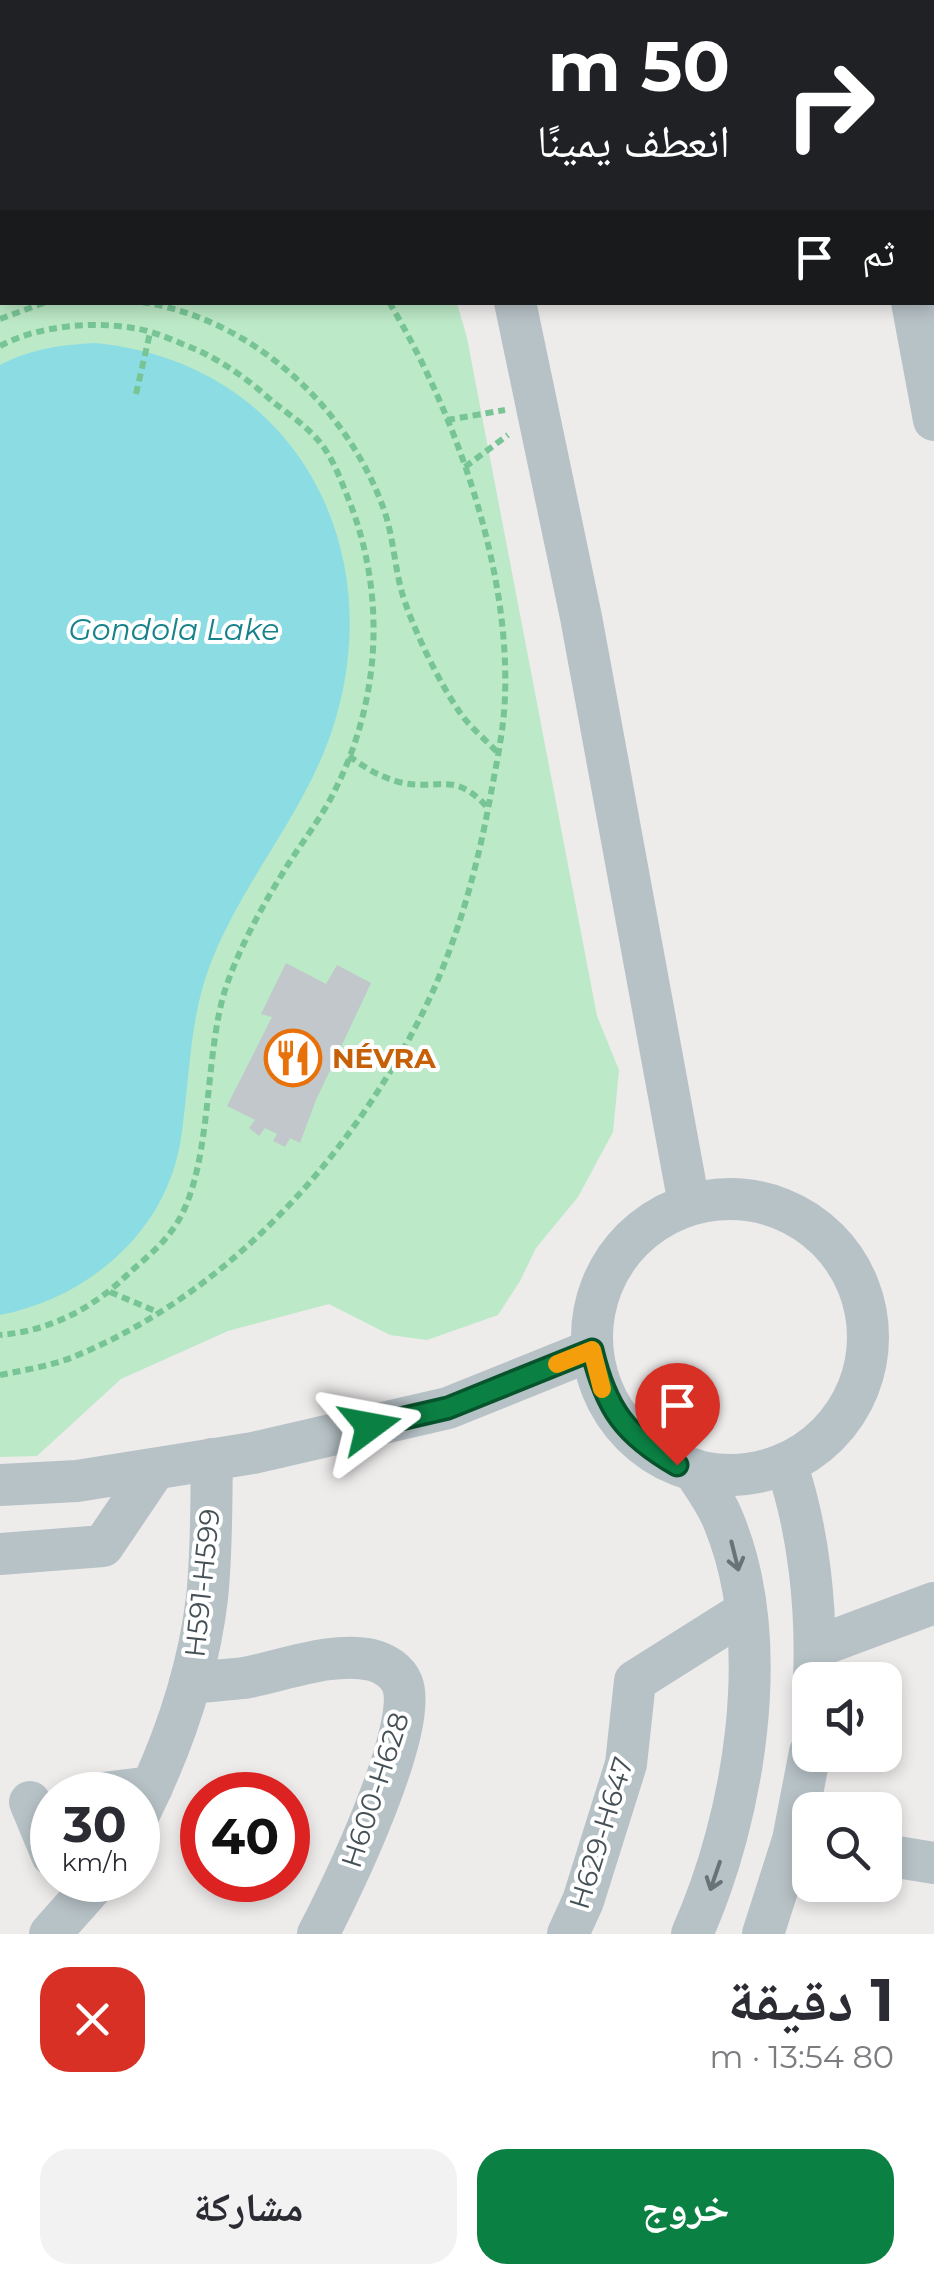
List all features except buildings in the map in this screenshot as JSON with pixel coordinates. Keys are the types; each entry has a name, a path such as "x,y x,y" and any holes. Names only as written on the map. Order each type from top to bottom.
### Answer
{"street":[{"path":"516,305 581,617 689,1204"},
{"path":"913,305 934,420"},
{"path":"726,1198 764,1202 799,1217 829,1240 852,1271 865,1307 868,1344 861,1382 844,1416 818,1444 786,1464 738,1475 714,1475 677,1465 645,1446 618,1420 600,1387 592,1350 595,1303 614,1260 646,1225 689,1204 726,1198"},
{"path":"0,1485 77,1481 155,1469 448,1408 592,1350"},
{"name":"H591-H599","path":"156,1772 190,1683 207,1597 212,1459"},
{"path":"786,1464 798,1498 815,1662"},
{"path":"0,1554 103,1546 155,1469"},
{"path":"692,1934 728,1838 747,1730 746,1611 736,1556 723,1518 693,1469"},
{"path":"819,1662 934,1603"},
{"name":"H629-H647","path":"568,1934 583,1901 626,1764 635,1681 746,1611"},
{"name":"H600-H628","path":"190,1683 242,1678 344,1658 384,1664 401,1682 404,1706 389,1764 365,1836 318,1934"},
{"path":"902,1858 934,1864"},
{"path":"763,1934 792,1865"}],"path":[{"path":"0,319 38,305"},
{"path":"162,305 226,327 283,366 336,422 370,475 384,509 401,588 413,620 461,714 498,753"},
{"path":"0,1375 71,1358 160,1313 238,1255 292,1202 333,1154 383,1082 419,1021 447,954 478,864 498,753 505,696 503,625 496,582 448,420 434,383 391,305"},
{"path":"0,346 15,338 62,328 137,328 210,356 248,381 318,440 335,468 358,524 369,567 376,628 369,678 337,786 262,909 226,986 212,1048 201,1150 186,1202 172,1232 102,1300 68,1317 17,1334 0,1335"},
{"path":"136,394 150,333"},
{"path":"464,467 537,408"},
{"path":"448,420 537,408"},
{"path":"349,756 365,768 400,782 457,784 488,809"},
{"path":"110,1292 160,1313"}],"green space":[{"path":"0,305 458,305 597,1016 619,1070 613,1132 578,1197 536,1248 498,1315 427,1340 390,1335 329,1304 228,1331 121,1379 37,1456 0,1457"}],"water":[{"name":"Gondola Lake","path":"94,343 167,358 229,389 279,431 316,484 340,545 350,612 345,682 324,752 311,780 236,910 210,965 193,1031 180,1144 157,1206 117,1257 91,1277 63,1294 0,1315 0,365 46,349"}],"slow traffic":[{"path":"557,1364 592,1350 602,1389"}],"place":[{"name":"NÉVRA","path":"293,1058"}],"route":[{"path":"370,1426 448,1408 592,1350 600,1387 618,1420 645,1446 677,1465"}]}
